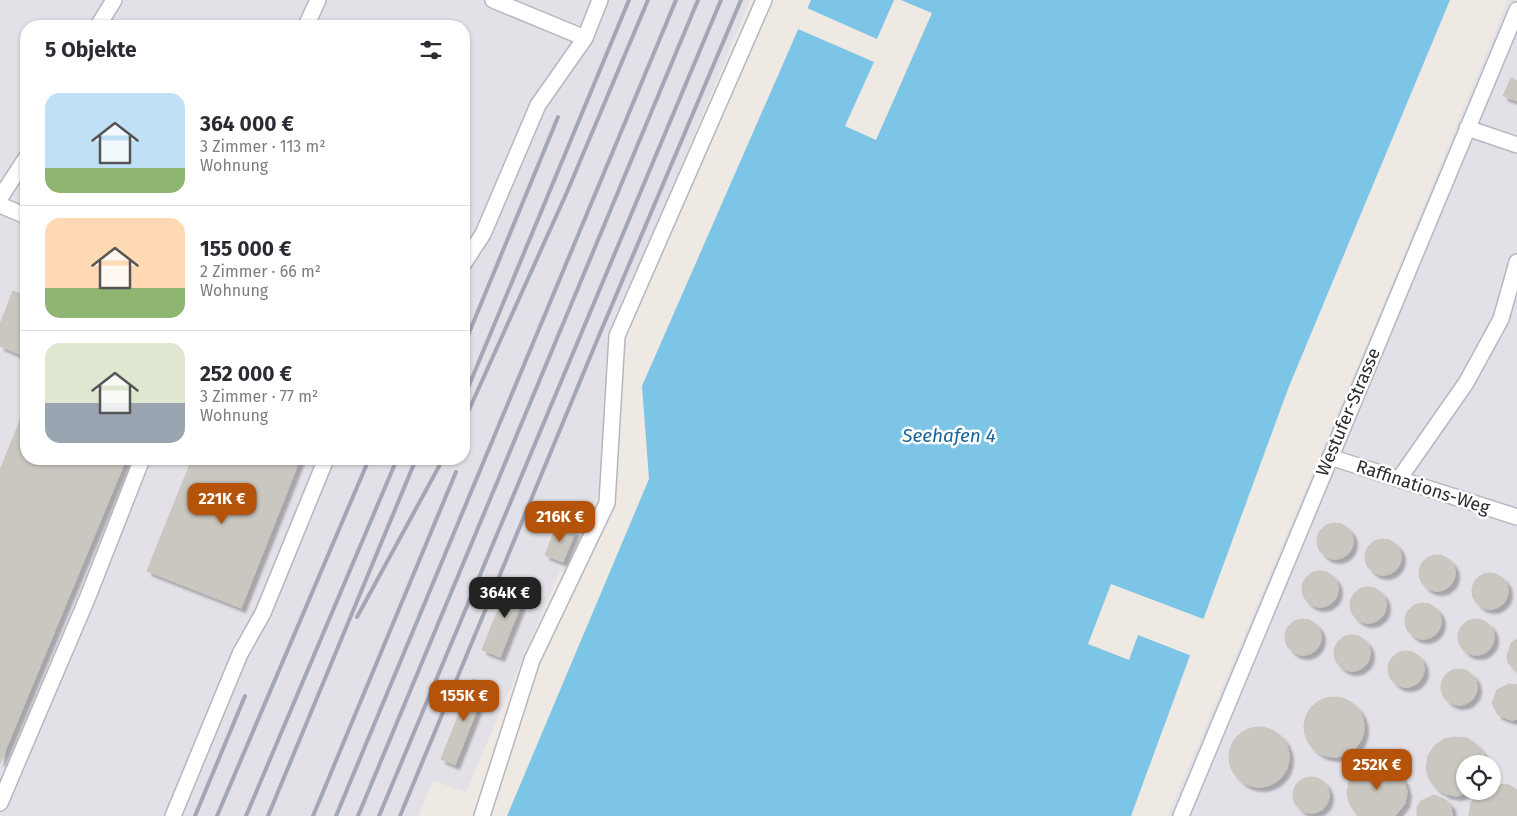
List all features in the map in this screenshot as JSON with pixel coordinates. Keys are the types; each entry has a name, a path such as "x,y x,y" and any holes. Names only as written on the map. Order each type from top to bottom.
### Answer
{"lane":[{"path":"102,20 114,0"},
{"path":"309,20 318,0"},
{"path":"493,0 585,38"},
{"path":"470,254 483,234 538,105 585,38 600,0"},
{"path":"482,816 532,660 607,503 617,336 764,0"},
{"name":"Westufer-Strasse","path":"1181,816 1517,10"},
{"path":"1467,128 1517,145"},
{"path":"0,198 20,167"},
{"path":"0,205 20,213"},
{"path":"1399,479 1466,383 1500,319 1517,262"},
{"name":"Raffinations-Weg","path":"1330,457 1517,517"},
{"path":"0,803 87,600 140,465"},
{"path":"172,816 240,654 263,613 324,465"}],"shaded area":[{"path":"0,0 750,0 611,336 599,494 564,573 560,571 466,792 433,781 418,816 0,816"},
{"path":"1508,0 1517,0 1517,816 1168,816 1381,310"}],"water":[{"name":"Seehafen 4","path":"811,0 1450,0 1288,389 1131,816 507,816 649,479 642,386"}],"pier":[{"path":"894,0 901,0 932,13 876,140 845,126 874,62 798,29 807,8 877,39"},
{"path":"1111,584 1206,620 1192,656 1138,635 1129,660 1088,644"}],"building":[{"path":"1511,78 1517,81 1517,101 1503,96"},
{"path":"13,291 20,294 20,354 0,346 0,324"},
{"path":"20,421 20,465 124,465 0,763 0,470"},
{"path":"190,465 298,465 241,608 147,571"},
{"path":"1335,523 1348,528 1353,541 1348,554 1335,559 1322,554 1317,541 1322,528"},
{"path":"557,524 575,532 563,562 545,555"},
{"path":"1383,539 1390,540 1396,544 1400,550 1400,564 1396,570 1390,574 1383,575 1376,574 1370,570 1366,564 1365,557 1366,550 1370,544 1376,540"},
{"path":"1437,555 1444,556 1450,560 1454,566 1454,580 1450,586 1444,590 1437,591 1430,590 1424,586 1420,580 1419,573 1420,566 1424,560 1430,556"},
{"path":"1320,571 1333,576 1338,589 1333,602 1320,607 1307,602 1302,589 1307,576"},
{"path":"1490,573 1497,574 1503,578 1507,584 1507,598 1503,604 1497,608 1490,609 1483,608 1477,604 1473,598 1472,591 1473,584 1477,578 1483,574"},
{"path":"510,580 528,587 500,657 482,650"},
{"path":"1368,587 1375,588 1381,592 1385,598 1385,612 1381,618 1375,622 1368,623 1361,622 1355,618 1351,612 1350,605 1351,598 1355,592 1361,588"},
{"path":"1423,603 1436,608 1441,621 1436,634 1423,639 1410,634 1405,621 1410,608"},
{"path":"1303,619 1316,624 1321,637 1316,650 1303,655 1290,650 1285,637 1290,624"},
{"path":"1476,619 1489,624 1494,637 1489,650 1476,655 1463,650 1458,637 1463,624"},
{"path":"1352,635 1359,636 1365,640 1369,646 1369,660 1365,666 1359,670 1352,671 1345,670 1339,666 1335,660 1334,653 1335,646 1339,640 1345,636"},
{"path":"1517,639 1517,671 1508,663 1507,656 1511,643"},
{"path":"1406,651 1419,656 1424,669 1419,682 1406,687 1393,682 1388,669 1393,656"},
{"path":"1459,669 1466,670 1472,674 1476,680 1476,694 1472,700 1466,704 1459,705 1452,704 1446,700 1442,694 1441,687 1442,680 1446,674 1452,670"},
{"path":"473,679 487,684 455,765 441,759"},
{"path":"1509,684 1517,685 1517,719 1511,720 1498,715 1492,703 1497,690"},
{"path":"1334,697 1350,702 1355,706 1359,711 1364,727 1359,743 1355,748 1350,752 1334,757 1318,752 1313,748 1309,743 1304,727 1309,711 1313,706 1318,702"},
{"path":"1259,727 1275,732 1280,736 1284,741 1289,757 1284,773 1280,778 1275,782 1259,787 1243,782 1238,778 1234,773 1229,757 1234,741 1238,736 1243,732"},
{"path":"1455,737 1467,738 1477,745 1484,754 1456,755 1456,796 1446,794 1436,788 1429,779 1426,768 1428,756 1434,746 1444,739"},
{"path":"1376,763 1387,765 1397,771 1404,781 1407,792 1405,803 1395,816 1358,816 1350,805 1347,794 1349,782 1355,772 1364,765"},
{"path":"1311,777 1318,778 1324,782 1328,788 1328,802 1324,808 1318,812 1311,813 1304,812 1298,808 1294,802 1293,795 1294,788 1298,782 1304,778"},
{"path":"1501,784 1509,785 1517,790 1517,816 1469,816 1473,800 1501,800"},
{"path":"1434,795 1446,800 1451,806 1452,816 1417,816 1417,807 1421,801"}],"railway":[{"path":"470,383 629,0"},
{"path":"470,408 567,192 648,0"},
{"path":"336,816 676,0"},
{"path":"358,816 698,0"},
{"path":"379,816 721,0"},
{"path":"400,816 598,338 741,0"},
{"path":"470,330 558,117"},
{"path":"217,816 366,465"},
{"path":"246,816 394,465"},
{"path":"268,816 414,465"},
{"path":"357,617 440,465"},
{"path":"313,816 456,472"},
{"path":"195,816 245,696"}]}
